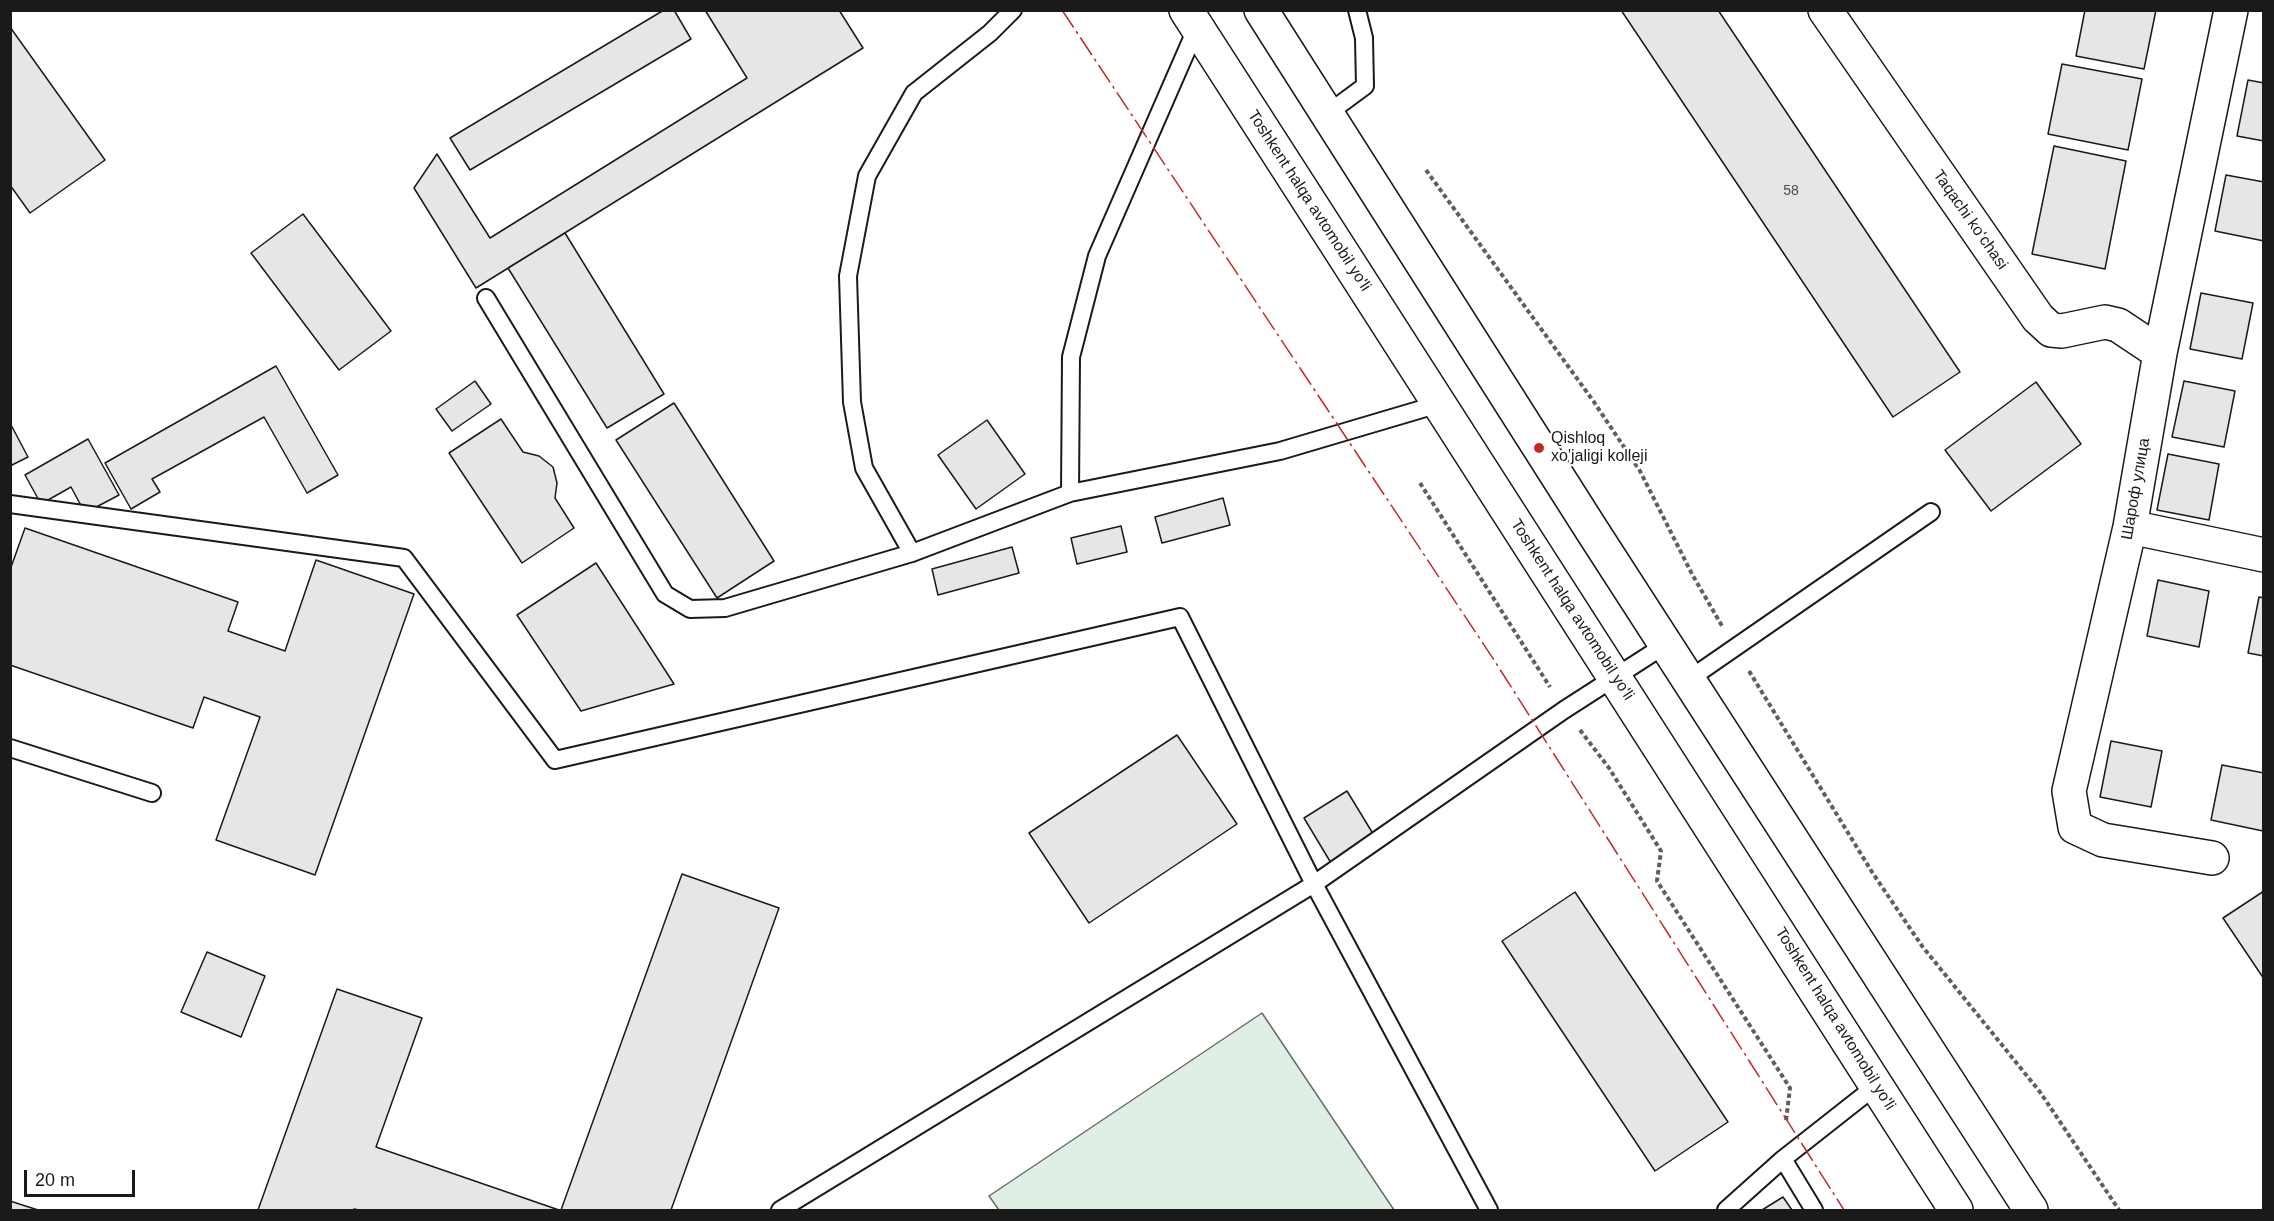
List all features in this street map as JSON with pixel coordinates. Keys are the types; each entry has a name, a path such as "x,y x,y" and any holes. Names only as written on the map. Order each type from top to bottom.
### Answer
{"main road":[{"path":"1261,10 1665,645 2031,1210"},
{"name":"Taqachi koʻchasi","path":"1825,10 2038,318 2051,330 2062,331 2105,322 2118,326 2160,353"},
{"name":"Шароф улица","path":"2212,858 2103,840 2075,827 2069,791 2130,527 2160,353 2231,10"},
{"name":"Toshkent halqa avtomobil yo'li","path":"1192,19 1956,1210"},
{"path":"2130,527 2264,555"}],"lane":[{"path":"912,553 864,468 852,402 848,276 867,176 914,93 990,33 1012,10"},
{"path":"1327,114 1365,86 1364,38 1357,10"},
{"path":"1070,493 1071,357 1097,256 1192,19"},
{"path":"486,298 666,594 690,609 725,608 912,553 1070,493 1280,451 1439,404"},
{"path":"10,504 404,558 555,760 1180,617 1314,884 1489,1210"},
{"path":"1688,680 1931,512"},
{"path":"780,1210 1314,884 1564,710 1665,645"},
{"path":"10,748 152,793"},
{"path":"1726,1210 1783,1160 1877,1085"},
{"path":"1783,1160 1814,1210"}],"path":[{"path":"1426,170 1641,471 1692,574 1878,881 1922,946 2040,1092 2118,1210"},
{"path":"1419,483 1564,710 1609,768 1661,851 1658,881 1790,1088 1783,1160"}],"green space":[{"path":"1262,1013 1394,1210 999,1210 989,1196"}],"building":[{"path":"664,10 674,10 691,39 470,170 450,138"},
{"path":"705,10 839,10 863,48 476,288 414,188 437,154 490,238 747,78"},
{"path":"1621,10 1718,10 1960,372 1893,417"},
{"path":"2085,10 2156,10 2144,69 2076,56"},
{"path":"10,27 105,160 30,213 10,185"},
{"path":"2062,64 2142,79 2128,150 2048,134"},
{"path":"2248,80 2264,83 2264,141 2237,136"},
{"path":"2054,146 2126,161 2105,269 2032,254"},
{"path":"2226,175 2264,182 2264,241 2215,231"},
{"path":"303,214 391,331 339,370 251,253"},
{"path":"565,233 664,394 607,428 508,268"},
{"path":"2201,293 2253,303 2242,359 2190,349"},
{"path":"276,366 338,475 307,493 264,417 152,479 160,492 131,509 105,463"},
{"path":"475,381 491,404 452,431 436,409"},
{"path":"2184,381 2235,391 2224,447 2172,437"},
{"path":"2036,382 2081,444 1991,511 1945,450"},
{"path":"674,403 774,561 717,598 616,440"},
{"path":"501,419 523,452 539,456 553,467 557,483 555,498 574,528 522,563 449,453"},
{"path":"987,420 1025,474 976,509 938,455"},
{"path":"10,423 28,457 10,466"},
{"path":"88,439 119,495 85,513 71,487 41,504 25,475"},
{"path":"2168,454 2219,464 2209,520 2157,510"},
{"path":"1223,498 1230,525 1162,543 1155,517"},
{"path":"1121,526 1127,552 1077,564 1071,538"},
{"path":"25,528 238,602 228,631 285,651 316,560 414,594 315,875 216,840 260,717 204,697 193,728 10,665 10,570"},
{"path":"1012,547 1019,573 938,595 932,569"},
{"path":"596,563 674,684 581,711 517,615"},
{"path":"2158,580 2209,591 2199,647 2147,636"},
{"path":"2259,597 2264,598 2264,656 2248,653"},
{"path":"1177,735 1237,824 1089,923 1029,833"},
{"path":"2111,741 2162,751 2151,807 2100,797"},
{"path":"2222,765 2264,773 2263,831 2211,820"},
{"path":"1347,791 1375,837 1331,863 1304,818"},
{"path":"682,874 779,908 671,1210 561,1210"},
{"path":"2264,891 2264,979 2223,918"},
{"path":"1575,892 1728,1122 1655,1171 1502,941"},
{"path":"207,952 265,976 241,1037 181,1012"},
{"path":"337,989 422,1018 376,1147 559,1210 258,1210"},
{"path":"1783,1197 1792,1210 1762,1210"},
{"path":"10,1201 38,1210 10,1210"}],"power":[{"path":"1062,10 1494,660 1844,1210"}],"place":[{"name":"Qishloq xo'jaligi kolleji","path":"1539,448"}]}
